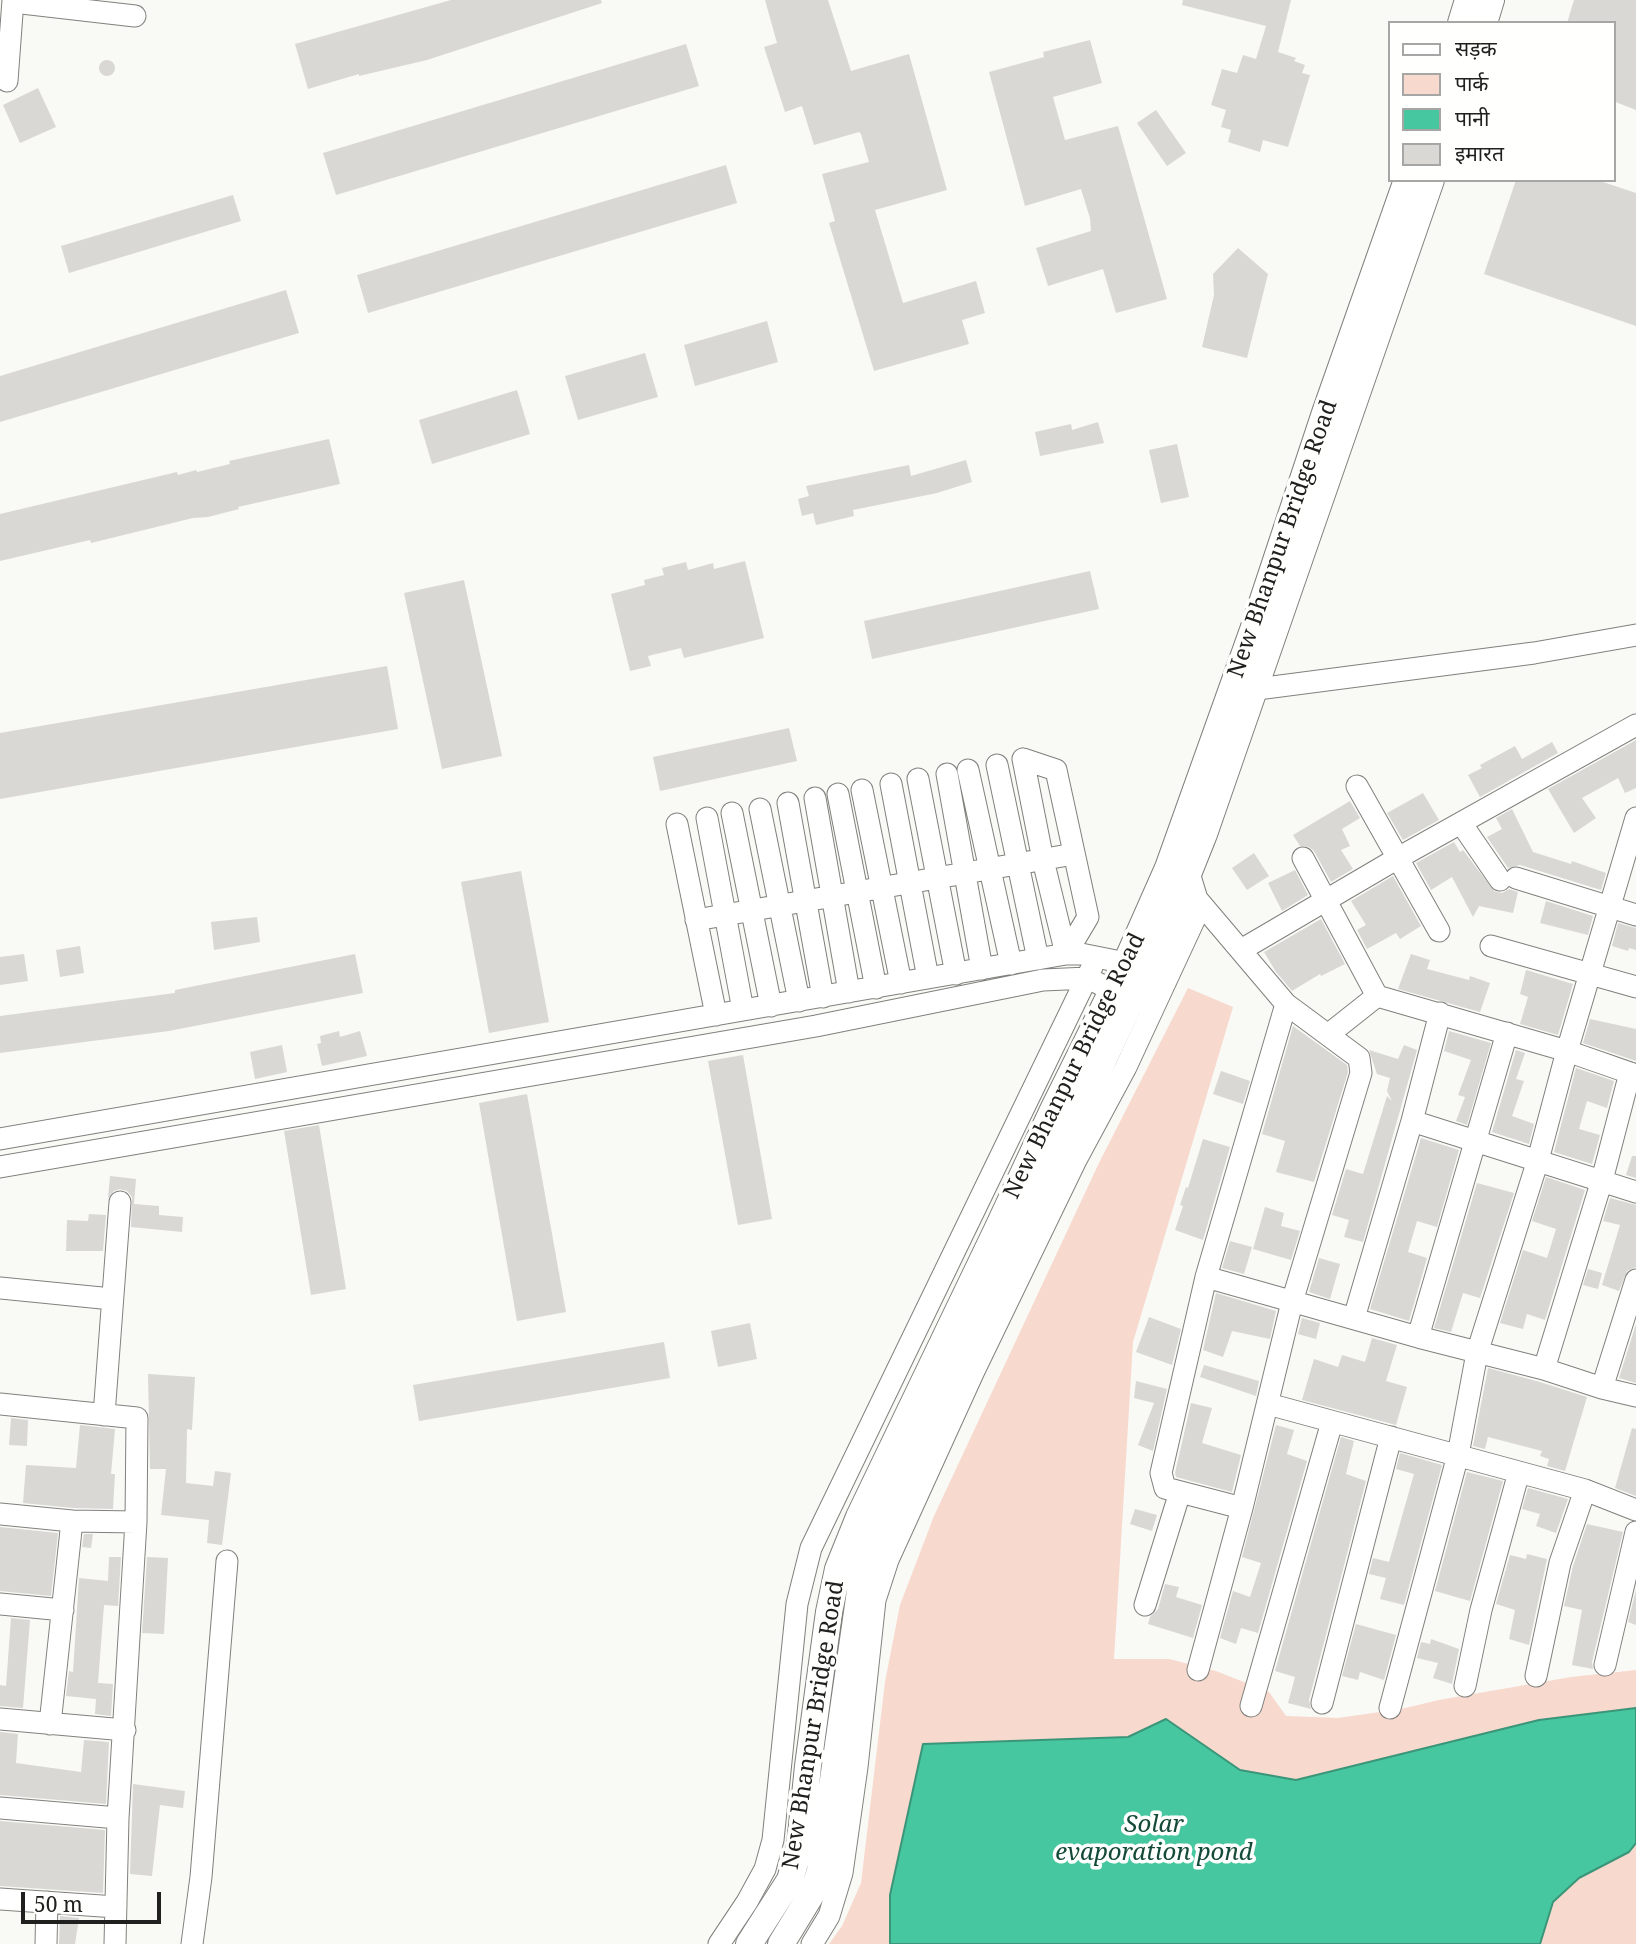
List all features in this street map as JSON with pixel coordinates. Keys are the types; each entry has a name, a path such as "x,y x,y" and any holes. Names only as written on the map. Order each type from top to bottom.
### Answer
{"street":[{"path":"1462,21 1468,0"},
{"path":"1485,21 1491,0"},
{"path":"7,81 13,1 135,16"},
{"name":"New Bhanpur Bridge Road","path":"1145,972 1168,868 1253,630 1325,413 1406,182"},
{"name":"New Bhanpur Bridge Road","path":"781,1944 814,1890 820,1871 862,1577 879,1534 1133,998 1189,873 1429,182"},
{"path":"1255,685 1265,688 1521,655 1636,635"},
{"path":"1241,950 1398,858 1636,725"},
{"path":"1023,759 1056,770 1088,917 1066,954 1043,860 1023,759"},
{"path":"997,765 1038,959"},
{"path":"982,969 965,874 958,772 990,870 1011,964"},
{"path":"918,779 956,974"},
{"path":"891,785 929,978"},
{"path":"1357,786 1439,931"},
{"path":"862,790 901,983"},
{"path":"838,794 876,988"},
{"path":"815,799 849,992"},
{"path":"788,803 823,997"},
{"path":"760,809 799,1001"},
{"path":"732,813 771,1006"},
{"path":"707,818 743,1010"},
{"path":"1390,1708 1458,1455 1477,1353 1538,1160 1609,907 1633,846 1636,818"},
{"path":"1461,823 1508,879 1636,915"},
{"path":"677,824 716,1015"},
{"path":"696,920 1074,854"},
{"path":"1303,858 1377,996 1567,1051 1633,1074 1544,1369"},
{"path":"0,1139 1066,954 1096,957 1145,972 1197,914 1197,899 1189,873"},
{"path":"1197,899 1286,1004 1359,1058 1361,1073 1292,1302 1242,1508 1198,1670"},
{"path":"1491,946 1636,987"},
{"path":"719,1944 747,1902 765,1868 773,1840 797,1604 811,1548 1096,957"},
{"path":"0,1167 816,1026 1043,980 1088,978 1133,998 1126,1068 1076,1160 888,1560 875,1600 842,1873 829,1916 812,1944"},
{"path":"1329,1034 1377,996"},
{"name":"New Bhanpur Bridge Road","path":"749,1944 790,1880 800,1845 807,1766 838,1569 859,1517 1133,998"},
{"path":"1242,1508 1165,1488 1161,1473 1206,1277 1286,1004"},
{"path":"1354,1318 1412,1121 1440,1013"},
{"path":"1418,1338 1507,1033"},
{"path":"1412,1121 1636,1192"},
{"path":"104,1415 120,1202"},
{"path":"1206,1277 1418,1338 1544,1369 1636,1396"},
{"path":"1602,1388 1636,1280"},
{"path":"0,1288 112,1299"},
{"path":"0,1404 137,1418 136,1522 118,1818 115,1944"},
{"path":"1268,1404 1585,1490 1636,1510"},
{"path":"1251,1706 1332,1422"},
{"path":"1322,1703 1391,1437"},
{"path":"1465,1686 1481,1610 1519,1472"},
{"path":"1536,1676 1560,1563 1585,1490"},
{"path":"1145,1605 1180,1492"},
{"path":"0,1514 72,1521 136,1522"},
{"path":"50,1724 72,1521"},
{"path":"1605,1665 1636,1532"},
{"path":"192,1944 201,1877 227,1561"},
{"path":"0,1604 62,1610"},
{"path":"0,1719 125,1730"},
{"path":"0,1808 118,1818"},
{"path":"0,1899 116,1907"},
{"path":"46,1944 47,1902"}],"green space":[{"path":"1188,988 1233,1007 1133,1342 1114,1659 1169,1659 1216,1671 1269,1692 1286,1716 1338,1718 1571,1677 1636,1670 1636,1708 1539,1720 1296,1780 1240,1770 1166,1719 1128,1737 923,1744 890,1895 890,1944 829,1944 842,1926 861,1883 885,1682 900,1605 934,1516 1099,1163"},
{"path":"1636,1843 1636,1944 1540,1944 1553,1902 1578,1878 1629,1852"}],"water":[{"name":"Solar evaporation pond","path":"1636,1708 1636,1843 1629,1852 1579,1878 1553,1902 1540,1944 890,1944 890,1895 923,1744 1128,1737 1166,1719 1240,1770 1296,1780 1539,1720"}],"building":[{"path":"451,0 601,0 602,3 427,60 359,74 308,89 295,44"},
{"path":"765,0 828,0 851,71 909,54 947,190 875,210 903,303 976,281 985,313 962,320 969,344 874,371 829,223 835,221 822,174 869,162 861,134 859,132 814,145 802,106 785,112 764,47 777,43"},
{"path":"1183,0 1291,0 1278,52 1296,58 1294,61 1305,65 1302,73 1310,75 1288,147 1263,140 1260,152 1228,142 1231,130 1221,127 1226,110 1211,105 1222,69 1237,73 1243,55 1256,59 1266,26 1182,5"},
{"path":"1574,0 1636,0 1636,110 1615,102 1615,21 1568,21"},
{"path":"1090,40 1102,83 1053,97 1065,140 1118,126 1167,299 1116,313 1103,269 1048,286 1036,248 1091,231 1090,218 1081,189 1025,206 989,72 1044,57 1043,52"},
{"path":"686,44 699,86 336,195 323,153"},
{"path":"104,60 110,60 115,68 113,74 104,76 99,71 99,65"},
{"path":"38,88 56,127 20,143 3,105"},
{"path":"1156,110 1186,153 1167,166 1137,123"},
{"path":"726,165 737,203 368,313 357,275"},
{"path":"1515,182 1603,182 1636,193 1636,326 1484,274"},
{"path":"233,195 241,221 69,273 61,246"},
{"path":"1238,248 1268,274 1247,358 1202,347 1214,295 1213,274"},
{"path":"286,290 299,333 0,422 0,376"},
{"path":"767,321 778,362 695,386 684,345"},
{"path":"645,353 658,397 578,420 565,376"},
{"path":"517,390 530,434 432,464 419,420"},
{"path":"1098,422 1104,443 1040,456 1035,432 1071,424 1072,430"},
{"path":"329,439 340,484 238,507 239,509 208,517 193,518 91,543 90,540 0,561 0,514 177,472 178,475 196,470 197,472 230,464 229,461"},
{"path":"1177,444 1189,497 1161,503 1149,450"},
{"path":"966,460 972,482 937,493 853,510 854,516 816,525 813,513 802,516 798,499 809,496 806,486 909,465 911,476"},
{"path":"745,561 764,638 684,658 681,648 648,656 651,666 630,671 611,594 645,585 644,580 664,575 662,568 686,562 688,570 713,563 714,569"},
{"path":"1090,571 1099,609 872,659 864,621"},
{"path":"464,580 502,756 442,769 404,593"},
{"path":"387,666 398,729 0,799 0,733"},
{"path":"789,728 797,761 660,791 653,757"},
{"path":"1636,740 1636,788 1625,793 1618,778 1582,798 1596,818 1574,833 1548,789"},
{"path":"1552,742 1558,753 1480,797 1468,775 1482,768 1480,765 1515,746 1522,759"},
{"path":"1423,793 1439,820 1403,840 1387,813"},
{"path":"1350,801 1360,818 1342,829 1350,846 1341,850 1353,869 1331,882 1314,851 1300,846 1293,835"},
{"path":"1512,809 1533,852 1571,864 1572,861 1606,873 1601,890 1520,865 1508,868 1487,837 1502,829 1496,818"},
{"path":"1454,842 1494,891 1502,893 1509,889 1518,892 1513,913 1479,906 1473,917 1452,877 1431,890 1416,863"},
{"path":"1254,853 1269,876 1247,890 1232,868"},
{"path":"1295,870 1308,895 1282,911 1268,883"},
{"path":"521,871 549,1022 489,1033 461,882"},
{"path":"1393,876 1421,926 1400,939 1396,933 1367,949 1357,930 1366,925 1351,901"},
{"path":"1546,901 1593,916 1588,935 1540,923"},
{"path":"257,917 260,942 214,950 211,922"},
{"path":"1321,919 1345,964 1321,976 1320,974 1292,991 1264,952"},
{"path":"1618,923 1636,928 1636,950 1629,948 1628,951 1612,946"},
{"path":"80,946 84,973 60,977 56,950"},
{"path":"24,954 28,981 0,985 0,957"},
{"path":"355,954 363,993 169,1031 0,1053 0,1016 175,993 175,990"},
{"path":"1411,954 1430,960 1427,969 1469,980 1470,976 1490,983 1480,1012 1398,989"},
{"path":"1526,970 1573,984 1558,1035 1520,1024 1528,997 1520,994"},
{"path":"1590,1019 1636,1029 1636,1061 1583,1043"},
{"path":"1293,1026 1347,1065 1348,1072 1314,1182 1276,1172 1285,1141 1262,1134"},
{"path":"339,1031 340,1037 360,1031 367,1056 322,1066 317,1044 321,1043 320,1036"},
{"path":"1449,1031 1491,1043 1467,1125 1456,1121 1465,1097 1458,1095 1471,1060 1444,1051"},
{"path":"282,1045 287,1072 255,1079 250,1052"},
{"path":"1404,1045 1417,1050 1363,1242 1344,1237 1349,1220 1332,1215 1346,1169 1363,1174 1387,1096 1392,1101 1387,1091 1390,1078 1377,1074 1369,1050 1398,1059"},
{"path":"1516,1050 1525,1053 1516,1079 1524,1081 1512,1116 1534,1124 1529,1144 1492,1132"},
{"path":"743,1055 772,1219 738,1225 708,1061"},
{"path":"1576,1068 1614,1081 1607,1108 1587,1101 1579,1129 1600,1135 1592,1164 1554,1152"},
{"path":"1221,1071 1250,1081 1243,1104 1213,1094"},
{"path":"527,1094 566,1312 517,1321 479,1103"},
{"path":"319,1125 346,1289 311,1295 284,1131"},
{"path":"1421,1138 1459,1150 1437,1227 1417,1221 1408,1252 1427,1258 1409,1321 1370,1309"},
{"path":"1203,1139 1230,1147 1203,1240 1175,1230 1183,1206 1180,1205"},
{"path":"1632,1156 1636,1156 1636,1178 1626,1175"},
{"path":"110,1176 136,1179 134,1204 159,1206 159,1215 183,1217 182,1232 131,1227 132,1197 127,1191 120,1189 108,1198"},
{"path":"1546,1177 1585,1190 1545,1320 1527,1314 1523,1329 1500,1323 1523,1250 1547,1258 1556,1229 1532,1221"},
{"path":"1477,1183 1514,1193 1480,1298 1463,1293 1451,1332 1434,1328"},
{"path":"1610,1198 1636,1205 1636,1267 1627,1271 1619,1291 1602,1285 1620,1225 1603,1221"},
{"path":"1265,1207 1284,1213 1281,1226 1300,1231 1291,1260 1253,1249"},
{"path":"89,1214 106,1215 103,1251 66,1251 67,1220 88,1221"},
{"path":"1230,1241 1252,1247 1244,1274 1222,1268"},
{"path":"1319,1258 1340,1264 1330,1299 1309,1292"},
{"path":"1588,1269 1602,1273 1598,1289 1583,1285"},
{"path":"1216,1293 1276,1311 1270,1339 1232,1331 1223,1357 1203,1350"},
{"path":"1149,1317 1181,1329 1172,1365 1136,1352"},
{"path":"1302,1318 1320,1323 1316,1339 1298,1334"},
{"path":"750,1323 757,1359 718,1367 711,1331"},
{"path":"1636,1324 1636,1383 1619,1378"},
{"path":"1372,1338 1397,1345 1386,1381 1407,1387 1396,1425 1302,1400 1314,1359 1338,1367 1342,1355 1365,1362"},
{"path":"664,1342 670,1378 419,1421 413,1385"},
{"path":"1204,1365 1259,1381 1256,1396 1200,1377"},
{"path":"1488,1368 1587,1397 1565,1471 1547,1466 1549,1459 1540,1456 1542,1451 1488,1437 1485,1449 1473,1446"},
{"path":"148,1374 195,1377 192,1430 187,1429 186,1483 213,1486 215,1471 231,1473 222,1545 207,1543 209,1520 161,1515 166,1469 150,1469"},
{"path":"1136,1381 1167,1389 1153,1451 1138,1445 1154,1403 1134,1398"},
{"path":"1191,1403 1212,1408 1202,1443 1241,1455 1232,1492 1176,1477"},
{"path":"11,1418 28,1420 27,1446 9,1445"},
{"path":"80,1425 115,1429 111,1474 115,1474 113,1509 23,1503 26,1465 76,1468"},
{"path":"1276,1425 1294,1430 1287,1454 1307,1461 1258,1633 1241,1628 1236,1644 1220,1638 1233,1591 1250,1597 1261,1563 1242,1557"},
{"path":"1632,1428 1636,1429 1636,1496 1615,1488"},
{"path":"1341,1437 1354,1441 1346,1474 1366,1481 1309,1700 1311,1709 1288,1703 1295,1677 1275,1671"},
{"path":"1400,1453 1442,1465 1404,1605 1380,1599 1386,1578 1369,1574 1373,1558 1389,1562 1414,1474 1396,1469"},
{"path":"1467,1472 1503,1481 1470,1601 1435,1591"},
{"path":"1528,1488 1568,1499 1556,1533 1536,1526 1540,1514 1522,1509"},
{"path":"1135,1509 1157,1515 1152,1531 1130,1524"},
{"path":"1587,1524 1623,1532 1592,1662 1593,1669 1572,1665 1582,1610 1564,1606 1573,1566"},
{"path":"0,1527 58,1533 51,1596 0,1591"},
{"path":"84,1534 93,1534 91,1548 82,1547"},
{"path":"1527,1554 1547,1559 1529,1645 1509,1639 1515,1610 1496,1604 1510,1555 1526,1559"},
{"path":"109,1557 121,1557 118,1606 104,1605 98,1683 113,1684 111,1716 95,1714 96,1699 66,1696 69,1671 73,1672 79,1578 108,1581"},
{"path":"147,1557 168,1558 164,1634 142,1633"},
{"path":"1165,1584 1179,1587 1176,1597 1202,1605 1193,1638 1148,1624 1150,1617 1158,1609"},
{"path":"1636,1590 1636,1625 1628,1622"},
{"path":"11,1618 30,1620 23,1708 0,1706 0,1685 6,1686"},
{"path":"1356,1624 1396,1635 1384,1680 1360,1672 1358,1680 1342,1676"},
{"path":"1431,1639 1459,1649 1452,1684 1433,1678 1438,1663 1417,1658 1421,1642 1430,1644"},
{"path":"0,1732 18,1734 16,1763 81,1772 84,1740 109,1742 106,1804 0,1795"},
{"path":"133,1784 185,1791 183,1808 160,1805 152,1876 130,1874"},
{"path":"0,1821 105,1830 103,1893 0,1886"},
{"path":"60,1916 79,1918 75,1944 59,1944"}]}
